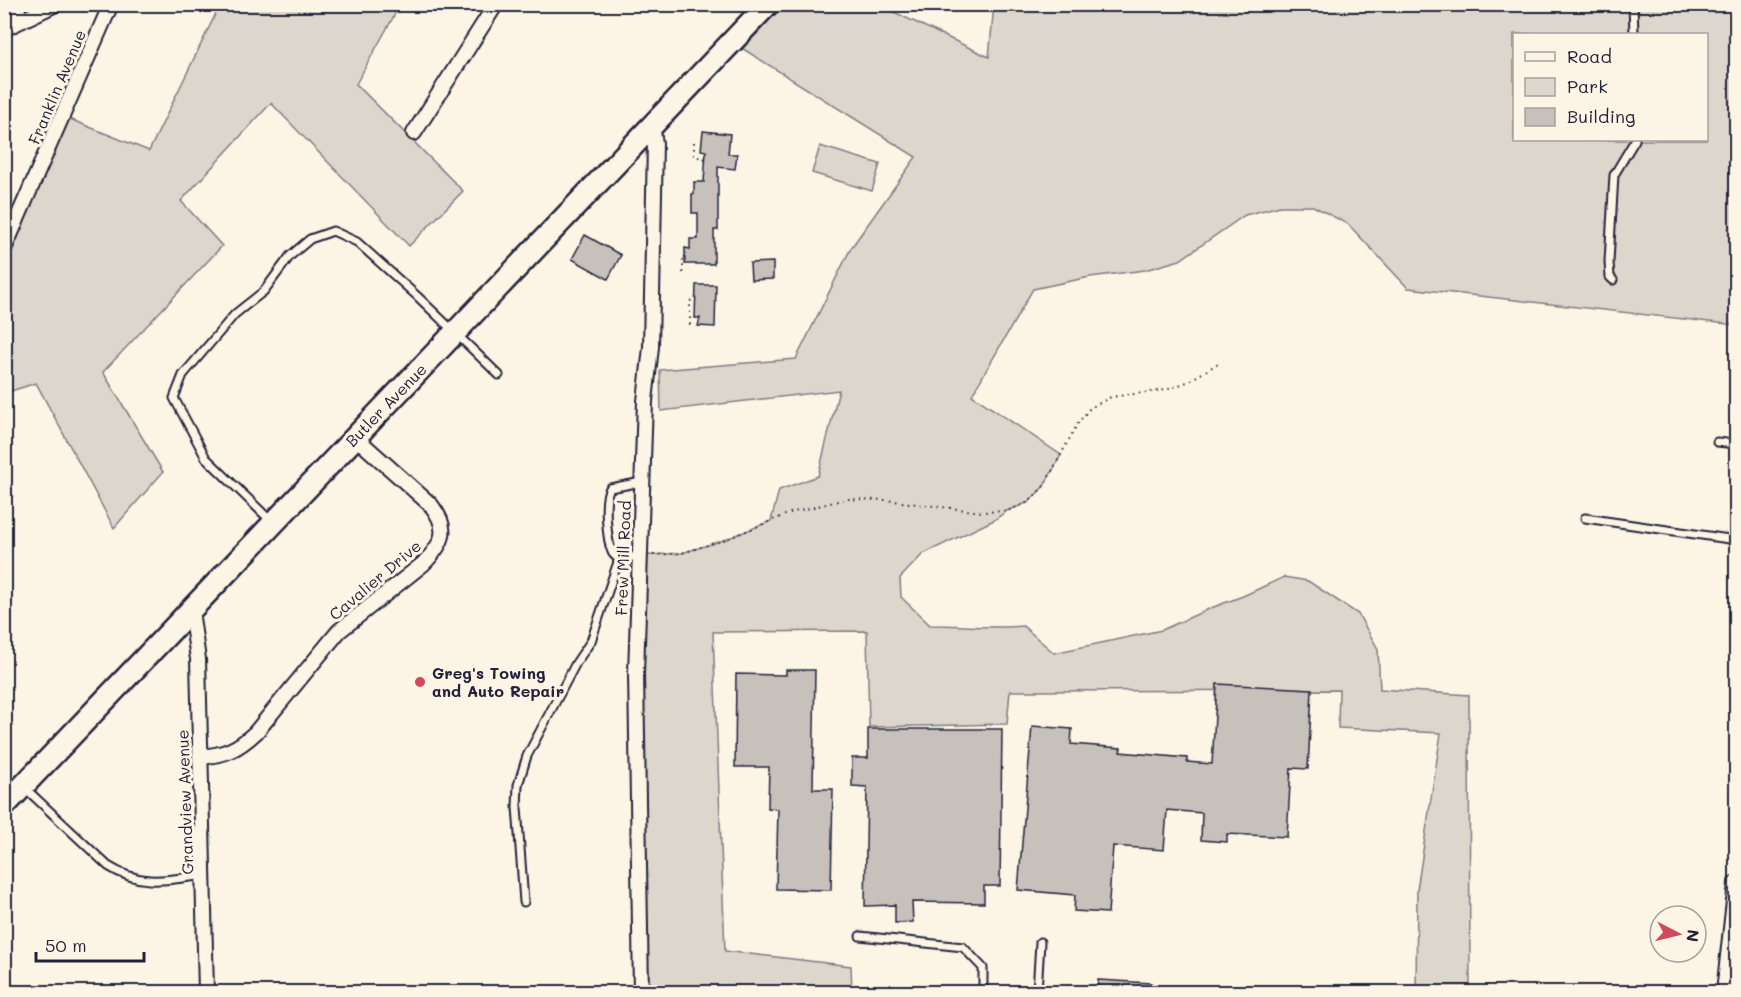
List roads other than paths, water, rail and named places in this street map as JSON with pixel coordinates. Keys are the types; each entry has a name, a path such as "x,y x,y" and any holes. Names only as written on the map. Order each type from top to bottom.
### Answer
{"main road":[{"name":"Butler Avenue","path":"4,806 768,4"}],"street":[{"path":"14,4 22,21"},
{"path":"4,29 56,4"},
{"name":"Franklin Avenue","path":"4,249 111,4"},
{"path":"414,133 496,4"},
{"name":"Frew Mill Road","path":"641,993 636,673 645,401 651,347 655,143 652,126"},
{"name":"Cavalier Drive","path":"201,758 228,752 241,745 256,732 339,631 423,564 435,552 441,541 443,528 440,517 431,505 355,437"},
{"name":"Grandview Avenue","path":"191,610 198,659 206,993"},
{"path":"1724,993 1737,883"}],"lane":[{"path":"1633,4 1634,33"},
{"path":"1613,280 1610,278 1609,262 1614,175 1634,141"},
{"path":"273,523 206,458 174,399 183,375 235,314 264,291 290,256 310,239 333,231 357,242 499,375"},
{"path":"1718,442 1737,444"},
{"path":"619,559 612,552 605,509 607,492 610,488 642,482"},
{"path":"1585,518 1737,540"},
{"path":"619,559 639,555"},
{"path":"524,902 517,807 518,785 527,756 576,663 591,641 619,559"},
{"path":"23,787 108,866 123,876 143,881 162,881 204,875"},
{"path":"860,936 963,946 983,969 983,993"},
{"path":"1037,993 1040,942"}],"place":[{"name":"Greg's Towing and Auto Repair","path":"420,682"}]}
